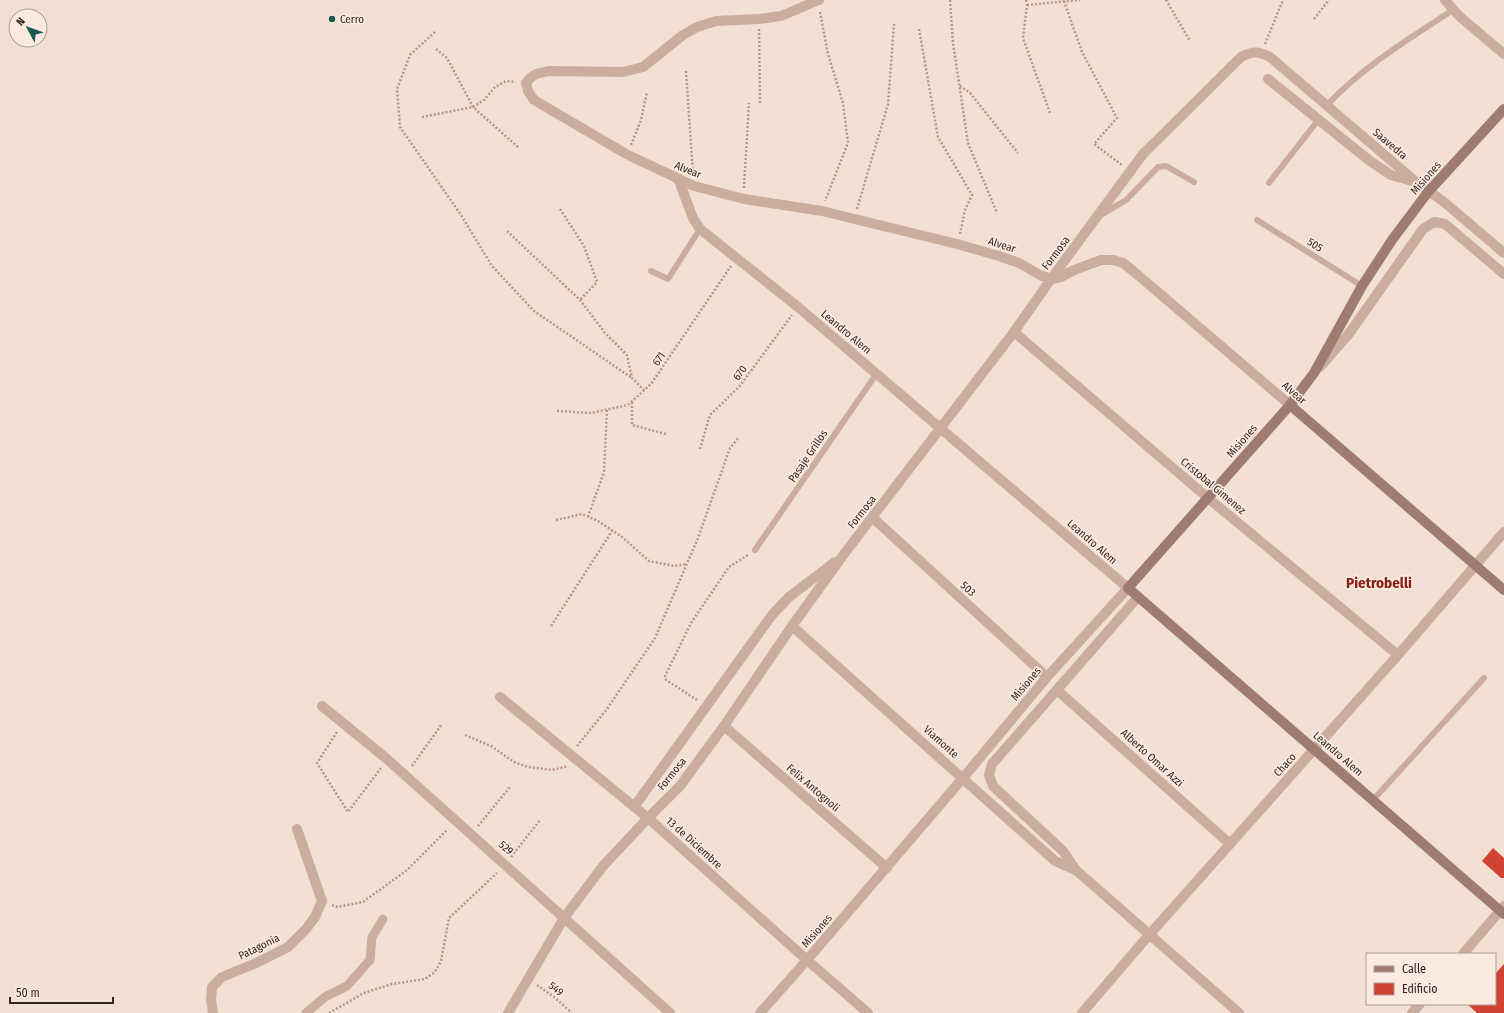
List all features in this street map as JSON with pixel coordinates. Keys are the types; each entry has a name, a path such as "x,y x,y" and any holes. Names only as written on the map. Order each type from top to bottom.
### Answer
{"main road":[{"name":"Misiones","path":"1128,588 1290,405 1314,373 1362,286 1392,240 1428,192 1504,109"},
{"name":"Alvear","path":"1290,405 1504,590"},
{"name":"Leandro Alem","path":"1128,588 1314,750 1503,910"}],"street":[{"path":"526,83 531,76 549,71 623,72 643,67 683,35 697,28 716,22 781,16 818,0"},
{"path":"1445,0 1453,10 1504,54"},
{"name":"Formosa","path":"508,1013 564,918 604,866 680,786 724,726 792,626 844,554 942,428 1014,332 1143,154 1241,57 1250,52 1261,52"},
{"name":"Saavedra","path":"1261,52 1270,57 1414,181 1444,202 1504,253"},
{"path":"1268,79 1370,161 1391,175 1414,181"},
{"name":"Alvear","path":"526,83 534,100 628,156 679,181 694,186 744,199 822,211 958,244 1019,263 1040,275 1051,279 1101,260 1112,260 1123,263 1290,405"},
{"name":"Leandro Alem","path":"679,181 693,218 700,229 737,257 877,373 1128,588"},
{"name":"Misiones","path":"1314,373 1348,335 1423,228 1434,222 1445,224 1504,274"},
{"name":"Cristobal Gimenez","path":"1014,332 1208,498 1398,656"},
{"name":"503","path":"873,518 1048,677"},
{"name":"Chaco","path":"1082,1013 1149,935 1398,656 1504,532"},
{"path":"634,807 772,616 789,597 844,554"},
{"name":"Misiones","path":"760,1013 887,868 1048,677 1128,588"},
{"path":"1057,690 1138,597"},
{"name":"Viamonte","path":"792,626 964,778 1055,861 1077,872 1239,1013"},
{"name":"Viamonte","path":"1057,690 992,764 989,775 993,786 1063,851 1077,872"},
{"name":"Alberto Omar Azzi","path":"1057,690 1230,844"},
{"name":"13 de Diciembre","path":"500,697 648,818 868,1013"},
{"name":"529","path":"322,706 387,759 506,864 670,1013"},
{"name":"Felix Antognoli","path":"724,726 887,868"},
{"path":"297,829 322,901"},
{"name":"Patagonia","path":"213,1013 210,1000 212,987 222,977 256,963 288,947 306,930 315,918 322,901"},
{"path":"1464,953 1503,910"},
{"path":"306,1013 325,997 347,986 370,960 372,938 383,919"},
{"path":"1412,1013 1419,1005"}],"lane":[{"path":"1326,106 1339,91 1374,62 1453,10"},
{"path":"1269,183 1319,120"},
{"path":"1098,216 1126,200 1158,167 1166,166 1194,182"},
{"name":"505","path":"1257,220 1362,286"},
{"path":"651,271 668,279 700,229"},
{"name":"Pasaje Grillos","path":"755,550 877,373"},
{"path":"1373,800 1484,678"}],"path":[{"path":"818,0 828,54 843,103 848,143 822,211"},
{"path":"950,0 953,43 968,143 997,213"},
{"path":"1026,0 1027,6 1023,38 1050,113"},
{"path":"1027,6 1080,0"},
{"path":"1166,0 1190,41"},
{"path":"1261,52 1283,0"},
{"path":"1314,19 1329,0"},
{"path":"1064,1 1082,52 1117,118 1094,144 1131,171"},
{"path":"759,19 760,102"},
{"path":"854,219 888,104 894,24"},
{"path":"919,29 938,137 972,195 965,210 958,244"},
{"path":"435,32 410,55 397,89 400,127 462,215 492,266 534,311 632,378 644,390"},
{"path":"436,49 447,58 473,108 519,148"},
{"path":"686,71 694,186"},
{"path":"422,117 473,108 484,100 495,87 506,81 526,83"},
{"path":"960,86 970,93 1018,153"},
{"path":"628,156 641,120 647,92"},
{"path":"744,199 749,103"},
{"path":"560,209 584,246 597,282 580,300"},
{"path":"507,231 580,300 605,333 627,355 632,378"},
{"name":"671","path":"557,411 591,413 628,405 651,384 737,257"},
{"name":"670","path":"700,449 710,415 739,387 798,307"},
{"path":"632,401 632,425 666,434"},
{"path":"588,517 604,472 607,409"},
{"path":"570,755 607,709 655,638 698,538 730,448 739,437"},
{"path":"556,520 582,514 598,521 622,537 649,561 674,566 687,564"},
{"path":"551,626 612,531"},
{"path":"706,707 666,680 665,676 691,623 728,567 755,550"},
{"path":"343,723 317,763 348,812 387,759"},
{"path":"404,775 442,724"},
{"path":"465,735 491,746 514,762 528,767 552,770 581,763"},
{"path":"471,834 510,788"},
{"path":"329,1013 364,994 392,984 425,979 435,972 441,961 449,918 506,864 540,820"},
{"path":"322,901 337,907 363,902 407,870 456,821"},
{"name":"549","path":"529,979 554,997 572,1013"}],"building":[{"path":"1493,848 1504,858 1504,878 1501,878 1482,861"},
{"path":"1504,964 1504,1013 1477,1013 1468,1005 1496,1005 1496,973"}],"place":[{"name":"Cerro","path":"332,19"}],"district":[{"name":"Pietrobelli","path":"1379,583"}]}
